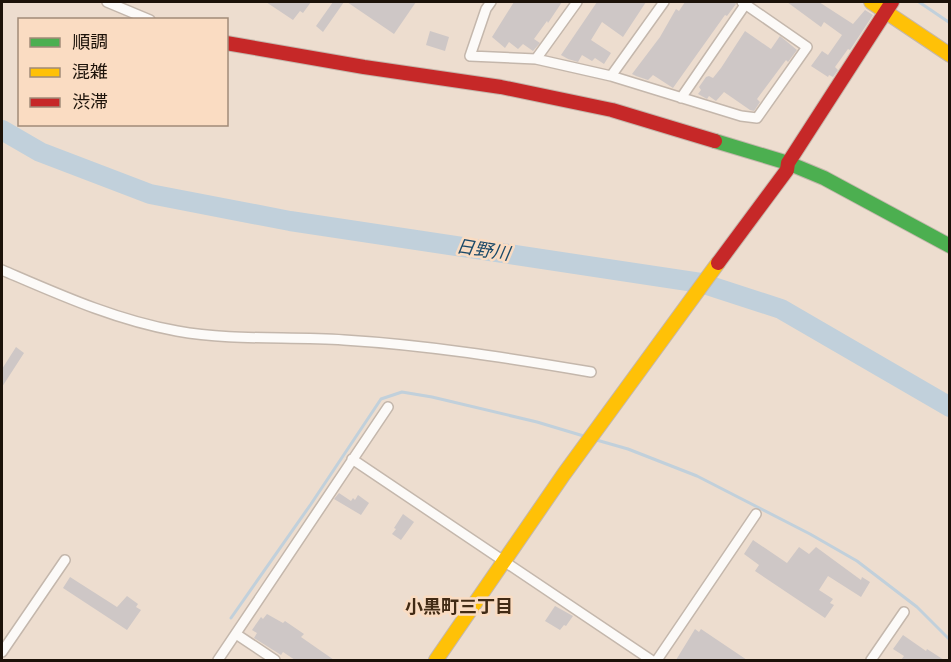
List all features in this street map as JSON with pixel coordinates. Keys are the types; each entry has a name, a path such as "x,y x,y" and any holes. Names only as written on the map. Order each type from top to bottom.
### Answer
{"street":[{"path":"107,2 145,18"},
{"path":"491,2 486,9 470,56 536,59 611,76 681,98 741,116 757,118 807,47 745,2 681,98"},
{"path":"536,59 577,2"},
{"path":"611,76 663,2"},
{"path":"871,2 889,6 950,55"},
{"path":"436,660 585,444 788,167 889,6"},
{"path":"228,43 364,67 501,87 601,108 824,178 950,246"},
{"path":"2,270 103,312 178,332 217,336 392,343 482,353 591,372"},
{"path":"218,660 388,407"},
{"path":"352,459 651,660"},
{"path":"657,660 756,514"},
{"path":"2,652 65,560"},
{"path":"871,660 904,612"},
{"path":"236,634 275,660"}],"building":[{"path":"266,2 311,2 303,13 300,11 293,20"},
{"path":"333,2 344,2 323,32 316,26"},
{"path":"347,2 416,2 394,34"},
{"path":"514,2 562,2 534,39 540,43 533,51 523,44 518,49 509,42 505,48 492,37"},
{"path":"597,2 646,2 623,37 602,22 591,40 611,53 604,64 595,58 592,61 582,55 578,62 561,55"},
{"path":"685,2 735,2 736,4 727,16 725,15 673,88 653,75 648,80 632,74 660,37 676,9 679,11"},
{"path":"787,2 819,2 853,24 865,10 873,15 850,50 848,49 835,67 838,70 833,77 829,75 828,77 811,66 822,51 828,55 842,35 824,22 821,27"},
{"path":"430,31 449,37 445,51 426,45"},
{"path":"745,31 771,49 780,36 797,50 788,62 786,60 757,99 760,102 754,111 724,92 716,101 709,96 707,99 698,94 701,90 699,87 706,77 713,78"},
{"path":"16,347 24,353 2,387 2,369"},
{"path":"339,493 351,501 353,498 355,500 358,495 369,503 361,515 334,499"},
{"path":"403,514 414,522 401,540 392,534"},
{"path":"753,540 787,563 799,547 809,554 816,547 861,580 862,577 870,582 861,597 828,576 819,590 833,599 830,603 834,605 825,618 755,571 759,565 744,554"},
{"path":"70,577 117,607 127,596 138,604 136,607 141,610 127,630 63,588"},
{"path":"555,606 573,616 560,630 545,621"},
{"path":"267,614 283,623 285,621 304,634 301,637 334,660 295,660 283,652 281,655 254,638 257,633 252,630 261,617 263,619"},
{"path":"695,629 699,632 701,629 747,660 676,660"},
{"path":"903,635 944,660 901,660 904,656 893,649"}],"waterway":[{"path":"919,2 950,23"},
{"name":"日野川","path":"2,130 40,152 150,194 290,221 701,283 781,309 950,407"},
{"path":"231,618 381,399 402,392 432,397 537,422 587,437"},
{"path":"593,439 628,449 697,476 810,534 857,561 917,607 950,640"}],"traffic: fast":[{"path":"715,141 788,163 824,178 950,246"}],"traffic: slow":[{"path":"871,2 950,55"},
{"path":"436,660 564,474 718,263"}],"traffic: jam":[{"path":"718,263 787,170 788,163 892,2"},
{"path":"228,43 364,67 501,87 612,110 715,141"}],"district":[{"name":"小黒町三丁目","path":"459,607"}]}
